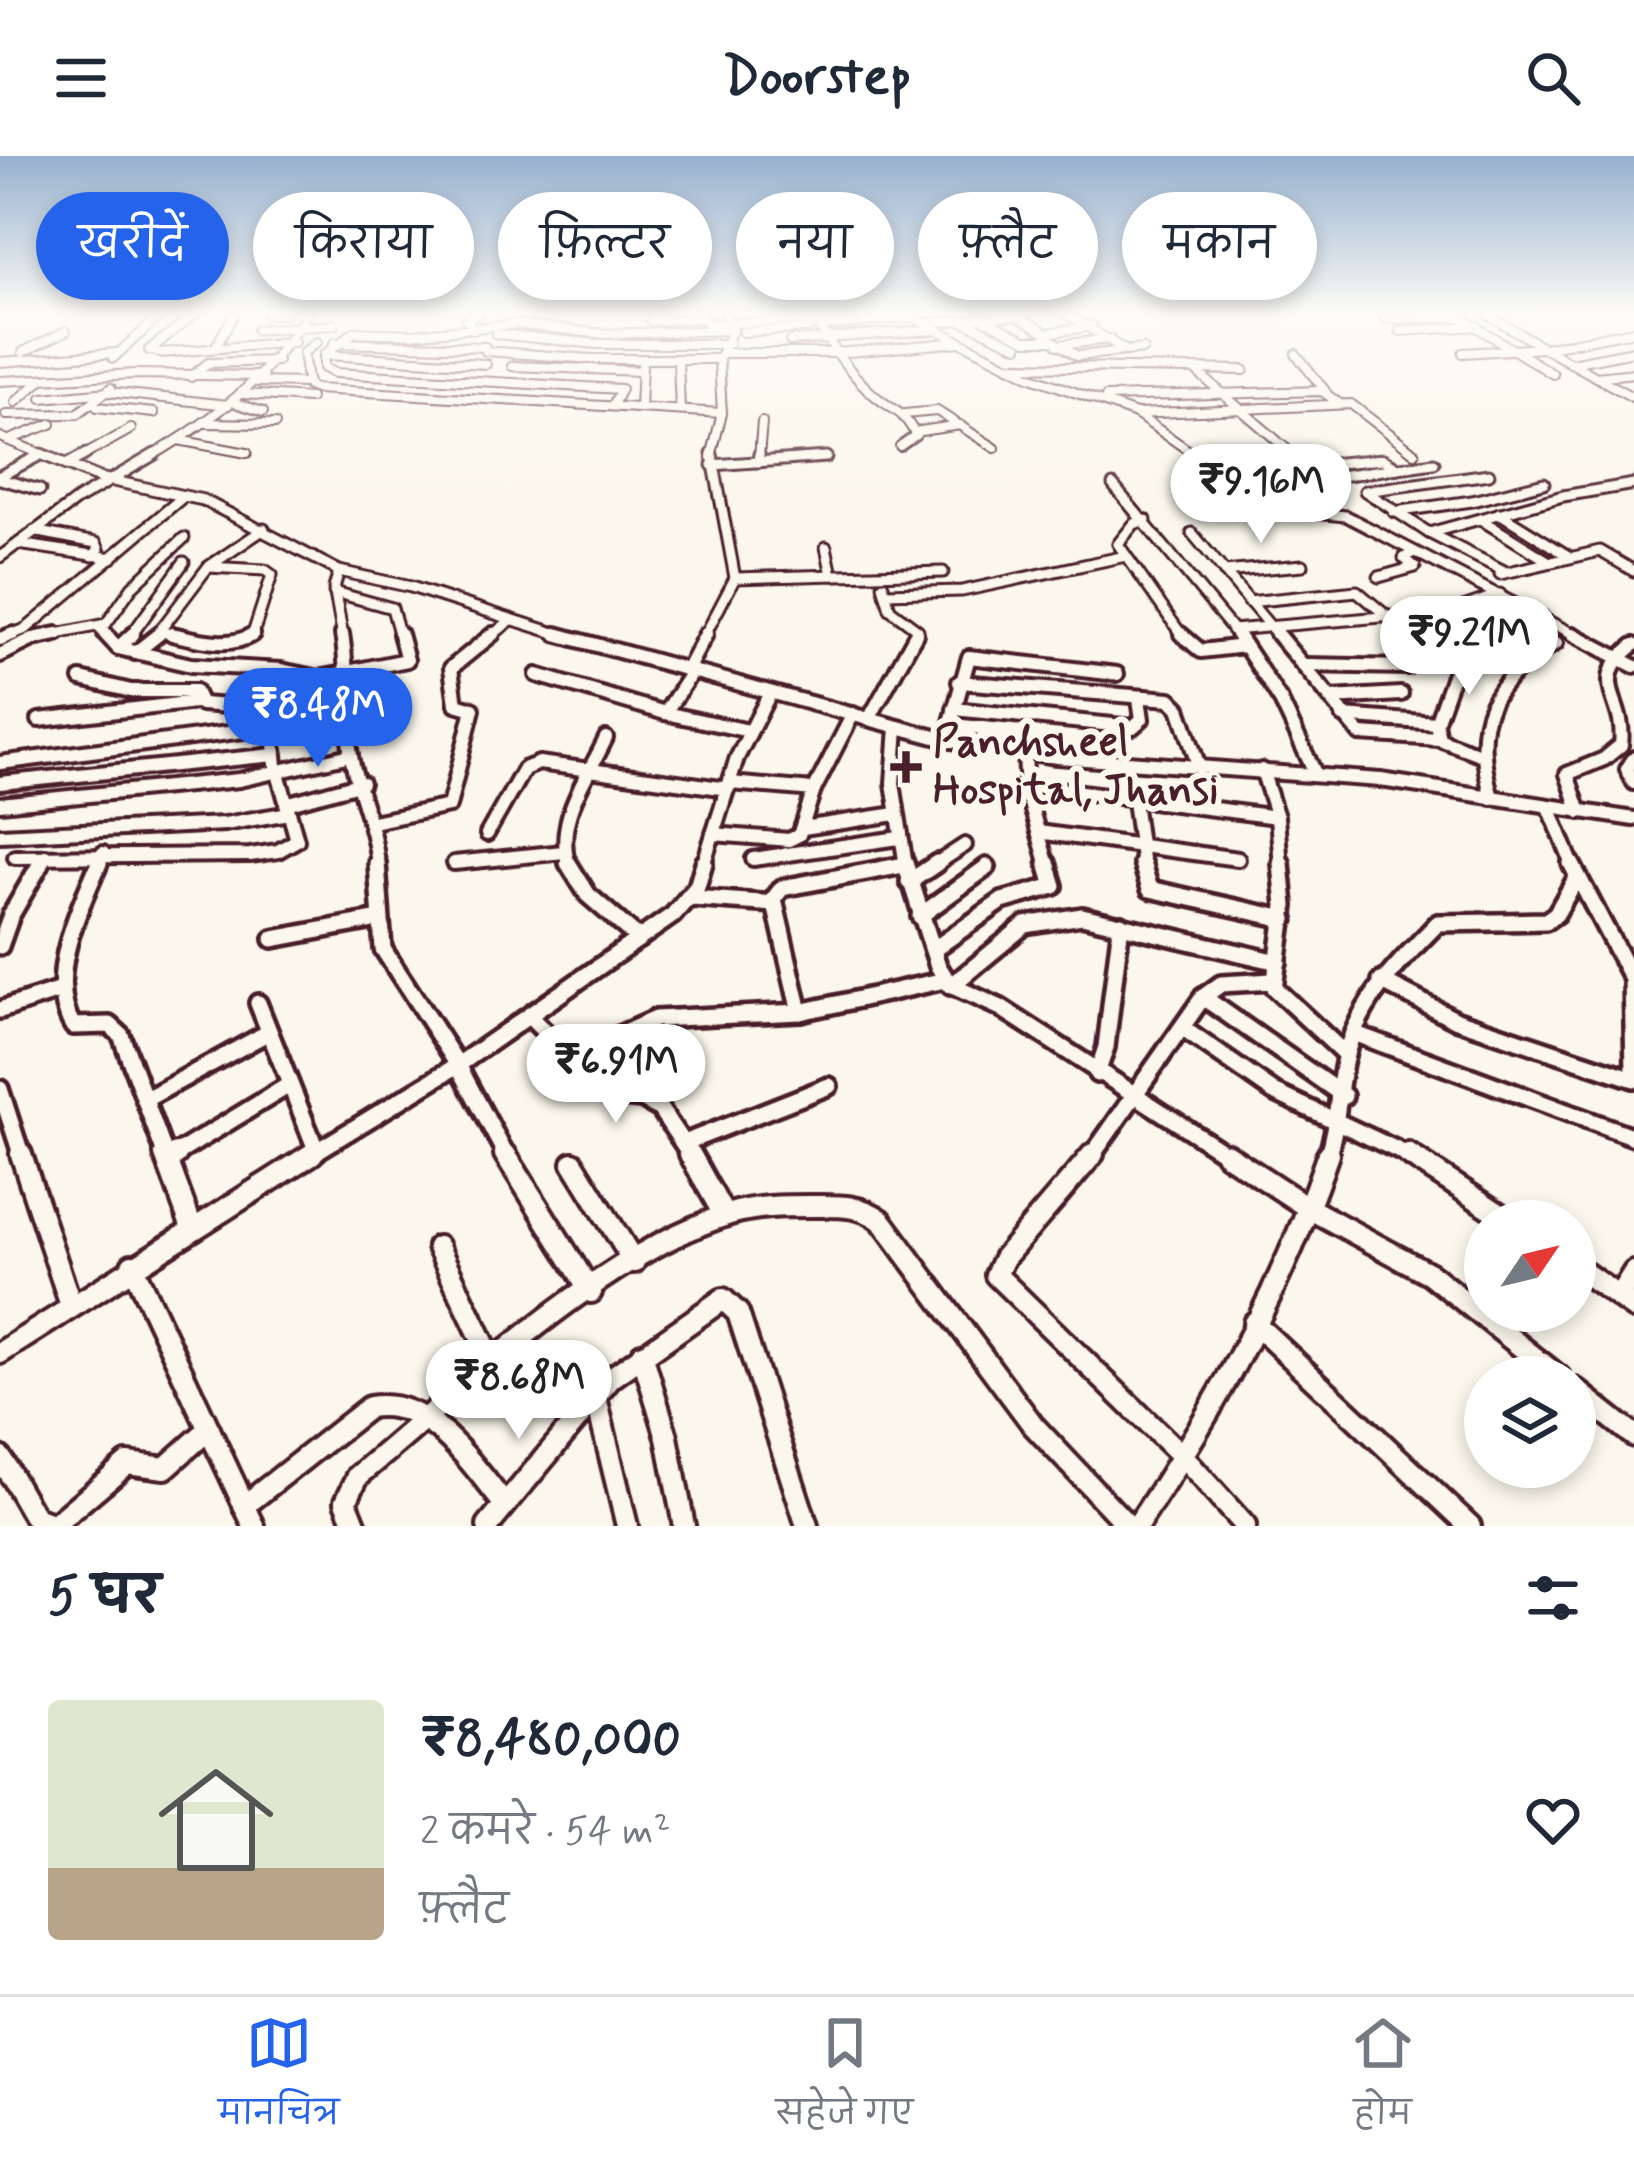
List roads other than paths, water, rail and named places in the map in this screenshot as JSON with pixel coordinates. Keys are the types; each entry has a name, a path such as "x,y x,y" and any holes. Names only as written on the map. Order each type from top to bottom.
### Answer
{"street":[{"path":"2,378 57,378"},
{"path":"6,415 80,416 98,407 118,378"},
{"path":"180,384 190,378"},
{"path":"236,378 308,383 316,389 722,413"},
{"path":"307,378 308,383"},
{"path":"409,393 449,378 484,379 621,389 613,405"},
{"path":"562,402 579,378"},
{"path":"640,378 640,407"},
{"path":"679,378 680,410"},
{"path":"665,713 735,578 711,453 722,413 725,378"},
{"path":"859,378 878,399 904,414 916,436 900,446"},
{"path":"1041,378 1136,414 1283,513 1346,516 1634,666"},
{"path":"1203,378 1307,466 1383,459 1398,468"},
{"path":"1316,378 1340,404"},
{"path":"1598,378 1632,394"},
{"path":"0,557 203,423 260,379"},
{"path":"16,402 41,380"},
{"path":"42,398 109,392 230,404 263,412"},
{"path":"1095,397 1327,392"},
{"path":"242,394 310,398"},
{"path":"1136,414 1356,406 1414,453"},
{"path":"98,407 154,413"},
{"path":"904,414 935,410 995,448"},
{"path":"758,462 762,422"},
{"path":"203,423 275,424"},
{"path":"5,439 51,424"},
{"path":"914,432 960,425"},
{"path":"66,465 131,429"},
{"path":"5,439 112,482 202,500 339,571 411,587 511,620 946,740 1025,753 1316,775 1634,819"},
{"path":"178,440 247,453"},
{"path":"0,477 40,455"},
{"path":"712,465 826,458"},
{"path":"1245,489 1434,463"},
{"path":"1489,474 1366,489 1429,533 1506,572"},
{"path":"0,477 40,490"},
{"path":"1394,512 1472,501 1544,483"},
{"path":"1429,533 1586,490 1634,484"},
{"path":"1112,485 1146,520 1244,646 1302,737 1316,775"},
{"path":"0,639 26,629 184,496"},
{"path":"1499,513 1570,557"},
{"path":"1480,519 1548,561"},
{"path":"1146,520 1134,524 1118,543 1190,646 1201,651 1244,646"},
{"path":"135,653 162,632 208,567 264,529"},
{"path":"34,531 96,542 99,549 93,556"},
{"path":"1192,532 1343,716 1364,735 1439,739 1479,754"},
{"path":"0,655 33,639 106,624 132,587 184,538"},
{"path":"17,544 112,558"},
{"path":"826,547 832,575"},
{"path":"1479,583 1548,561 1603,551 1634,571"},
{"path":"1378,578 1414,567 1404,557 1414,552"},
{"path":"885,593 962,591 1126,556"},
{"path":"118,647 136,631 184,562"},
{"path":"1224,572 1303,565"},
{"path":"162,632 201,640 252,637 272,575 265,570 208,567"},
{"path":"339,571 334,592 349,674 352,755 373,822 387,959 458,1065 522,1186 591,1292"},
{"path":"735,578 943,572"},
{"path":"869,719 918,630 890,609 881,574"},
{"path":"1248,602 1350,589 1388,617 1413,658 1407,667 1305,665"},
{"path":"98,627 118,647 167,663 281,670 319,678 398,663 409,656 392,608 334,592"},
{"path":"1232,630 1466,608 1500,594"},
{"path":"1431,612 1461,653 1436,723 1439,739"},
{"path":"1487,638 1543,616"},
{"path":"373,822 448,806 472,709 457,704 451,668 511,620"},
{"path":"1492,798 1479,754 1480,738 1501,683 1523,661 1556,643"},
{"path":"1580,812 1567,774 1622,746 1625,734 1608,686 1617,657 1634,645"},
{"path":"946,740 959,682 972,656 1117,674"},
{"path":"537,675 665,713 748,731"},
{"path":"81,679 130,691 195,691 196,702"},
{"path":"959,682 1164,698 1176,704 1198,764"},
{"path":"2,1344 458,1065 692,898 748,731 770,693"},
{"path":"1331,698 1401,694"},
{"path":"954,709 1132,727 1142,719 1139,699"},
{"path":"15,857 278,851 297,840 277,773 274,724 268,708 196,702 39,720"},
{"path":"0,764 274,724 349,702"},
{"path":"713,834 789,840 799,836 814,790 853,714"},
{"path":"1343,716 1436,723"},
{"path":"897,727 890,765 899,838 920,916 948,983 967,998 1001,1007 1132,1097 1310,1209 1430,1274 1533,1356"},
{"path":"606,739 568,819 564,852 599,911 639,939"},
{"path":"933,950 1002,901 1052,889 1027,785 1025,753"},
{"path":"0,783 274,755"},
{"path":"0,804 277,773 352,755"},
{"path":"1634,758 1627,769 1634,782"},
{"path":"487,835 529,766 814,790"},
{"path":"1262,770 1277,817 1285,919 1276,971 1280,995 1346,1055"},
{"path":"0,835 225,824 362,783"},
{"path":"1027,785 1277,817"},
{"path":"1134,801 1145,883 1155,892 1285,919"},
{"path":"1381,981 1456,1020 1634,1075 1629,960 1577,877 1549,807"},
{"path":"802,827 896,814"},
{"path":"1038,832 1238,859"},
{"path":"752,859 899,838"},
{"path":"800,1012 772,902 782,888 907,874 964,845"},
{"path":"454,863 564,852"},
{"path":"103,854 82,902 58,991 73,1026 110,1025 121,1035 192,1228"},
{"path":"0,946 11,915 45,856"},
{"path":"920,916 987,868"},
{"path":"1137,1526 1183,1457 1310,1209 1340,1122 1346,1055 1381,981 1438,923 1551,919 1577,877"},
{"path":"692,898 772,902"},
{"path":"568,1058 626,1029 669,1016 800,1012 948,983 1024,925 1082,916 1276,971"},
{"path":"273,939 380,919"},
{"path":"1097,1074 1105,1053 1121,924"},
{"path":"1245,1526 1183,1457 996,1275 1004,1258 1083,1169 1203,997 1221,984 1276,971"},
{"path":"0,1010 58,991"},
{"path":"1203,997 1343,1096"},
{"path":"258,1003 317,1151"},
{"path":"530,1017 607,1095 650,1102 673,1123 724,1215"},
{"path":"1182,1028 1274,1093 1395,1146 1478,1200"},
{"path":"146,1100 269,1032"},
{"path":"1354,1033 1634,1137"},
{"path":"168,1160 289,1085"},
{"path":"684,1143 829,1086"},
{"path":"0,1088 71,1306"},
{"path":"573,1162 634,1262"},
{"path":"356,1526 345,1510 350,1486 494,1365 634,1262 724,1215 793,1206 856,1206 873,1213 1033,1425 1128,1526"},
{"path":"438,1247 494,1365"},
{"path":"132,1265 249,1516 376,1403 385,1402 427,1418 505,1505"},
{"path":"1596,1280 1626,1302 1634,1272"},
{"path":"488,1526 596,1394 642,1354 723,1299 732,1302 807,1526"},
{"path":"1254,1323 1470,1526"},
{"path":"642,1354 667,1437 684,1526"},
{"path":"596,1394 627,1526"},
{"path":"1596,1406 1634,1436"},
{"path":"0,1457 35,1518 54,1525 120,1466 137,1462 164,1468 209,1429"}],"place":[{"name":"Panchsheel Hospital, Jhansi","path":"906,767"}]}
